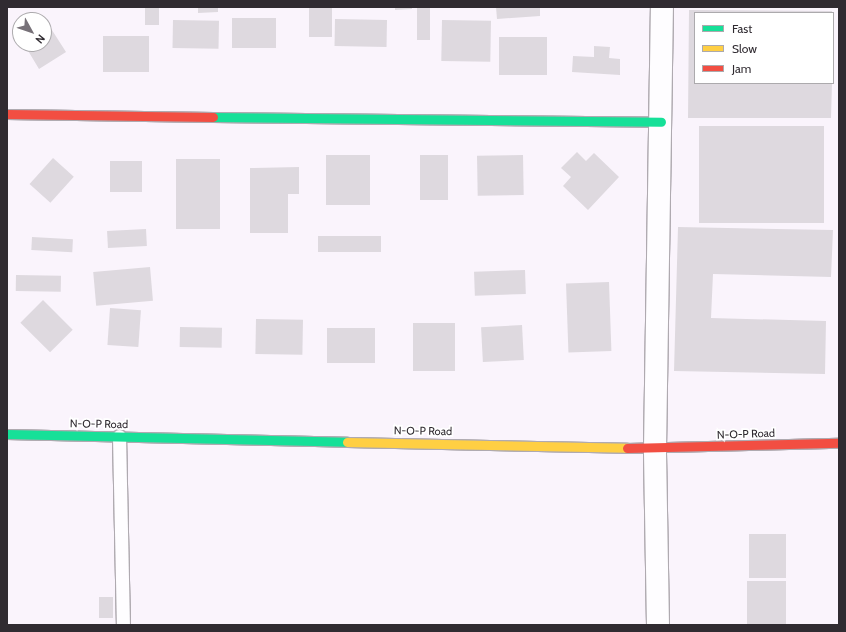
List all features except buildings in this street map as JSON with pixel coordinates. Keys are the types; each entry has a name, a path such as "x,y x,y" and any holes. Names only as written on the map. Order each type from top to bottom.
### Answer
{"street":[{"path":"658,625 655,449 662,7"},
{"path":"7,114 661,122"},
{"name":"N-O-P Road","path":"7,434 655,449 839,443"}],"lane":[{"path":"119,436 123,625"}],"traffic: fast":[{"path":"213,117 661,122"},
{"path":"7,434 347,442"}],"traffic: slow":[{"path":"347,442 627,448"}],"traffic: jam":[{"path":"7,114 213,117"},
{"path":"627,448 839,443"}]}
